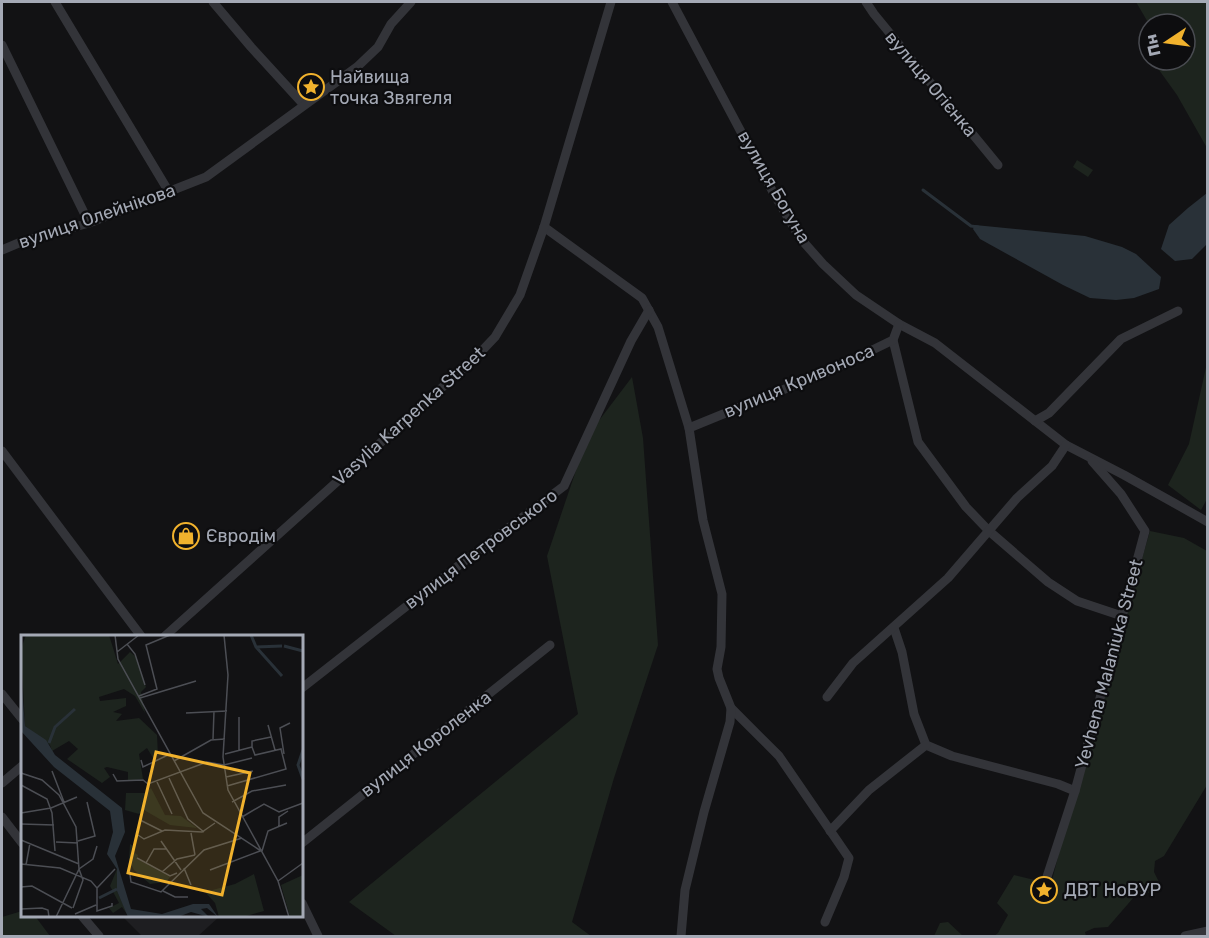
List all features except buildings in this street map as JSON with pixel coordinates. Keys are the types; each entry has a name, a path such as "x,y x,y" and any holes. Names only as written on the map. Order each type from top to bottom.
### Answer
{"street":[{"path":"55,2 169,192"},
{"path":"213,2 304,105"},
{"name":"вулиця Олейнікова","path":"2,250 21,242 89,223 206,177 357,67 378,47 391,24 411,2"},
{"name":"Vasylia Karpenka Street","path":"166,635 476,357 495,337 520,295 544,226 611,2"},
{"name":"вулиця Богуна","path":"672,2 774,194 800,238 823,264 856,295 899,324 934,343 1066,446 1208,522"},
{"name":"вулиця Огієнка","path":"866,2 998,165"},
{"path":"2,45 89,223"},
{"path":"544,226 642,298 658,327 688,428 703,520 722,594 722,647 717,669 719,678 731,708 779,756 849,858 844,877 825,922"},
{"name":"вулиця Петровського","path":"303,687 564,486 631,341 649,310"},
{"path":"1035,421 1048,413 1121,339 1178,311"},
{"name":"вулиця Кривоноса","path":"688,428 829,371 893,340 899,324"},
{"path":"893,340 918,442 966,507 989,531 1048,582 1077,601 1122,616"},
{"path":"827,697 853,663 948,578 1017,498 1052,466 1066,446"},
{"path":"2,451 140,635"},
{"name":"Yevhena Malaniuka Street","path":"1044,886 1075,791 1145,531 1121,494 1088,457"},
{"path":"894,628 902,652 914,714 926,745 952,756 1058,784 1075,791"},
{"name":"вулиця Короленка","path":"303,842 550,645"},
{"path":"2,694 21,718"},
{"path":"681,936 685,890 704,812 730,722 731,708"},
{"path":"830,831 869,790 926,745"},
{"path":"2,783 21,767"},
{"path":"2,817 21,842"},
{"path":"303,905 318,936"},
{"path":"83,917 99,936"},
{"path":"1185,936 1208,931"}],"shaded area":[{"path":"1136,2 1207,2 1207,148 1177,95 1160,72 1197,72 1197,12 1142,12"},
{"path":"1077,160 1093,170 1088,177 1073,167"},
{"path":"1207,193 1207,244 1192,259 1175,261 1161,249 1169,225"},
{"path":"975,225 1085,236 1122,247 1136,254 1161,277 1159,289 1134,298 1116,300 1090,298 980,239 973,229"},
{"path":"1207,363 1208,497 1201,510 1168,485 1189,444"},
{"path":"632,377 643,438 658,645 614,778 572,922 591,936 396,936 349,902 578,714 547,556 588,435"},
{"path":"1150,531 1184,538 1207,551 1207,785 1164,856 1155,861 1154,872 1160,884 1152,892 1134,897 1108,927 1094,928 1085,932 1086,936 994,936 1008,915 997,903 1014,875 1051,884 1075,791"},
{"path":"21,911 21,917 36,917 50,936 2,936 2,917"},
{"path":"123,917 219,917 198,936 142,936"},
{"path":"948,922 963,936 934,936 940,923"}],"waterway":[{"path":"923,190 971,226 978,227"}],"place":[{"name":"Найвища точка Звягеля","path":"311,87"},
{"name":"Євродім","path":"186,536"},
{"name":"ДВТ НоВУР","path":"1044,890"}]}
